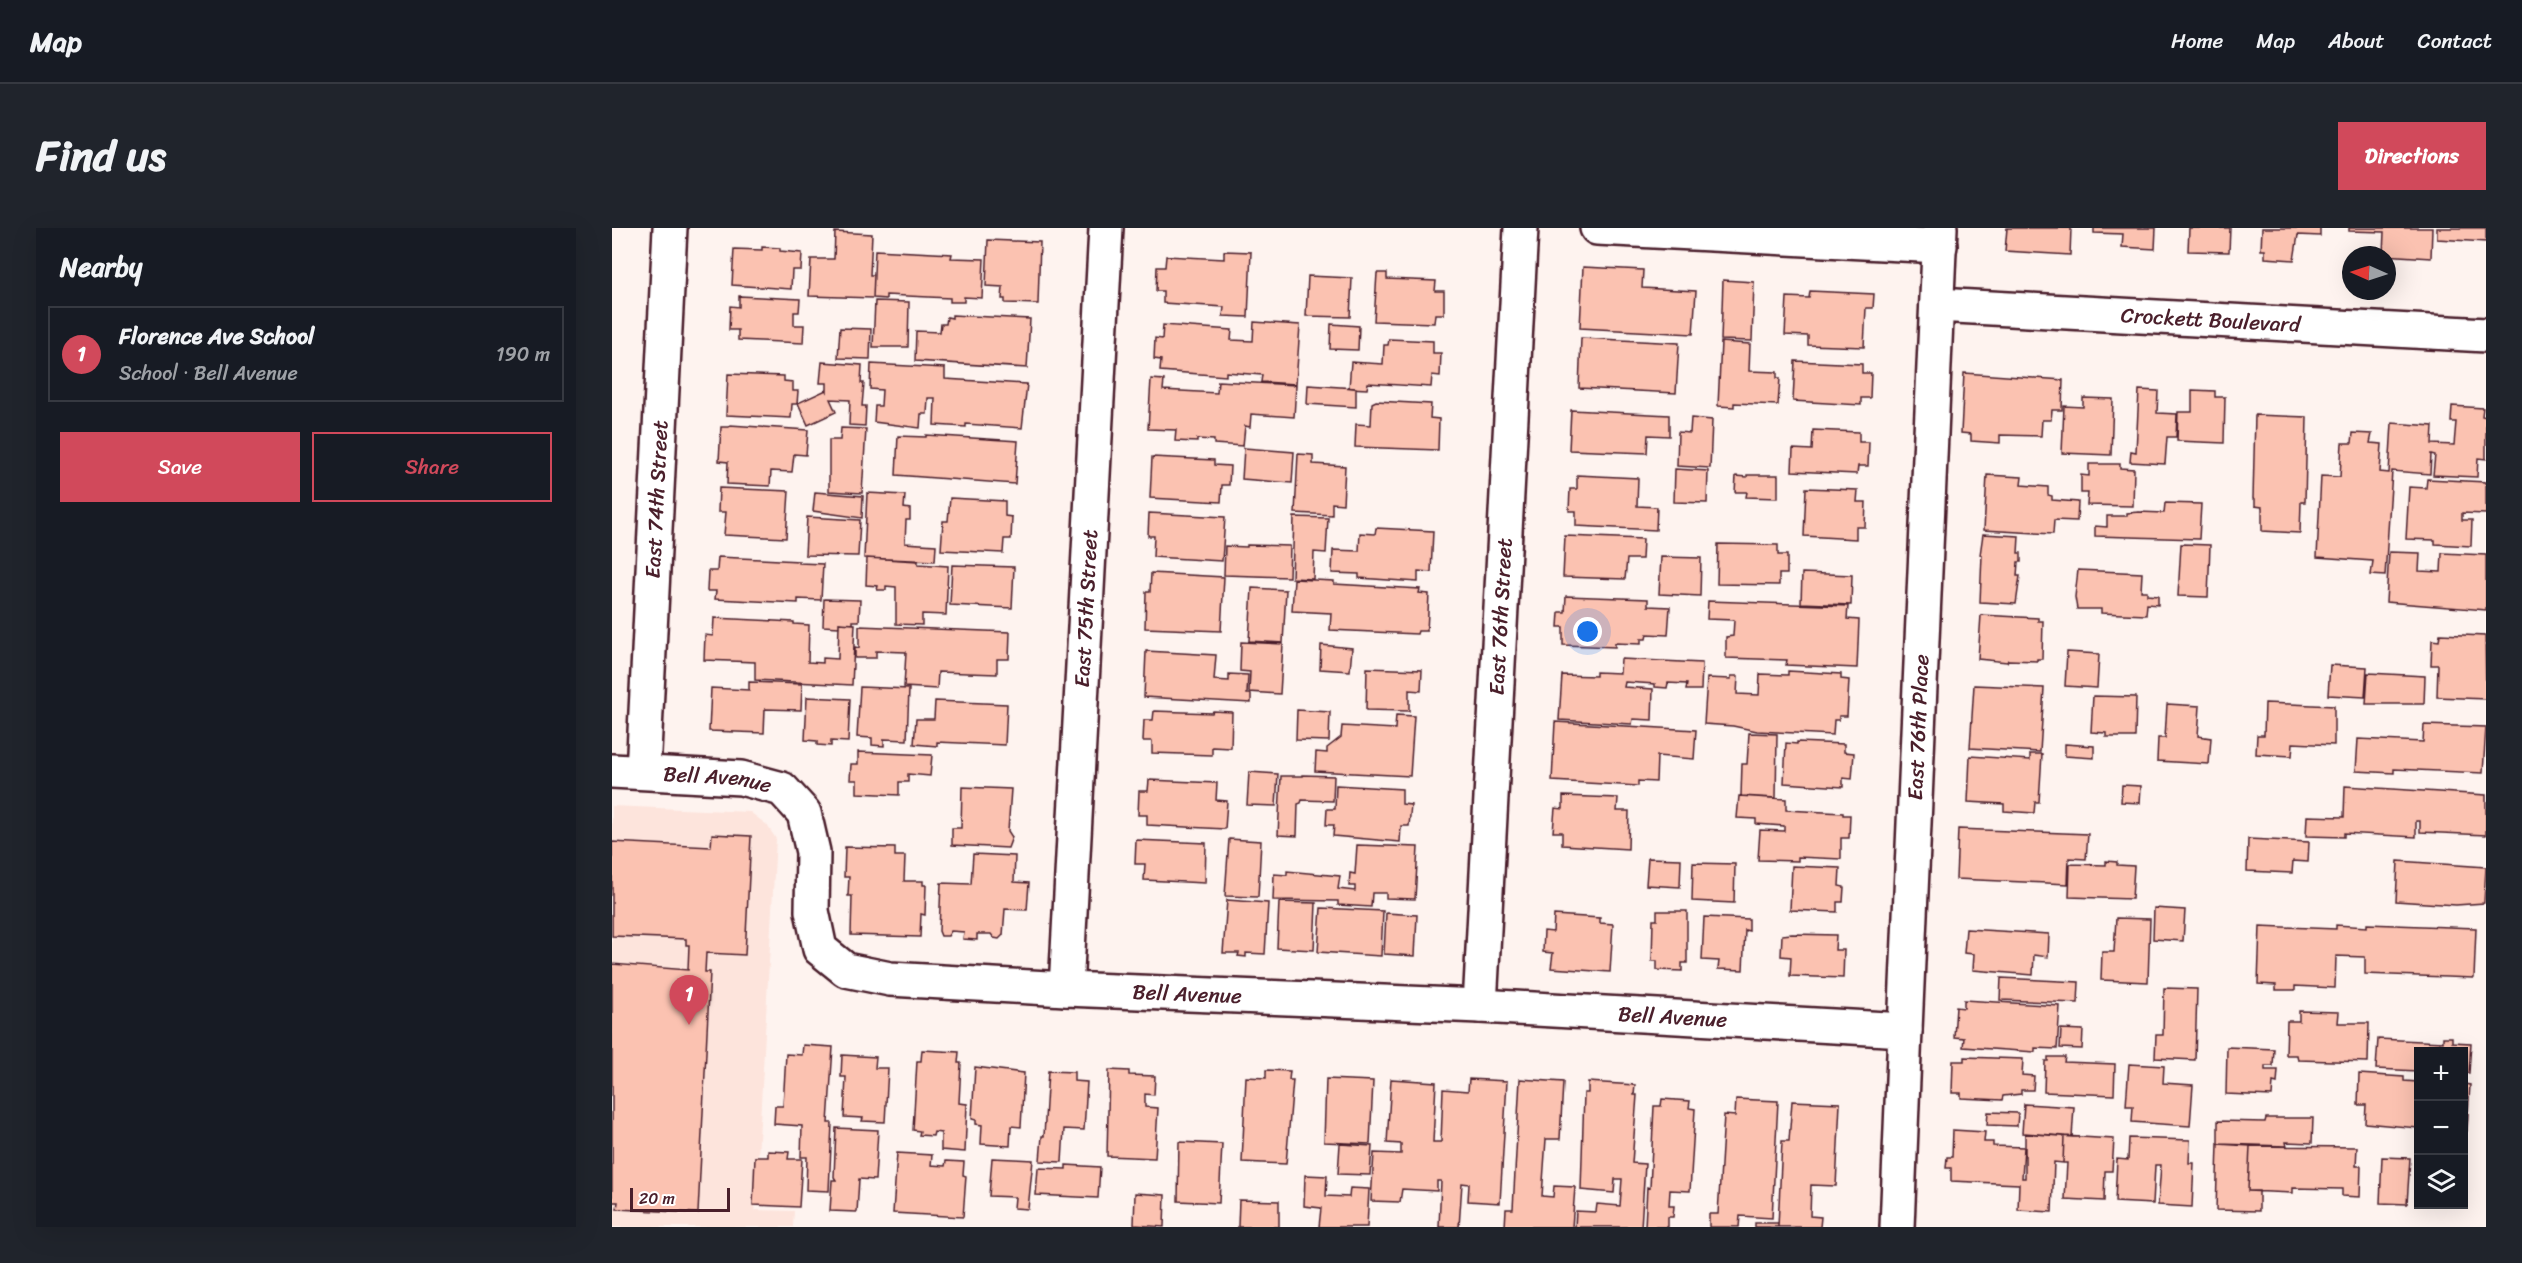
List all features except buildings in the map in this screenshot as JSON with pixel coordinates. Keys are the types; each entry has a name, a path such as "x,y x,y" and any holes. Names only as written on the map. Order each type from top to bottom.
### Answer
{"street":[{"name":"East 74th Street","path":"628,771 670,228"},
{"name":"East 75th Street","path":"1066,989 1106,228"},
{"name":"East 76th Street","path":"1480,1006 1521,228"},
{"path":"1597,228 1940,237"},
{"name":"East 76th Place","path":"1897,1227 1940,237"},
{"name":"Crockett Boulevard","path":"1937,305 2486,335"},
{"name":"Bell Avenue","path":"628,771 741,778 782,789 804,813 813,852 812,910 820,949 846,970 890,979 1066,989 1480,1006 1905,1030"}],"shaded area":[{"path":"612,806 750,812 767,825 776,839 755,1210 794,1211 793,1227 612,1227"}],"place":[{"name":"Florence Ave School","path":"689,1025"}]}
